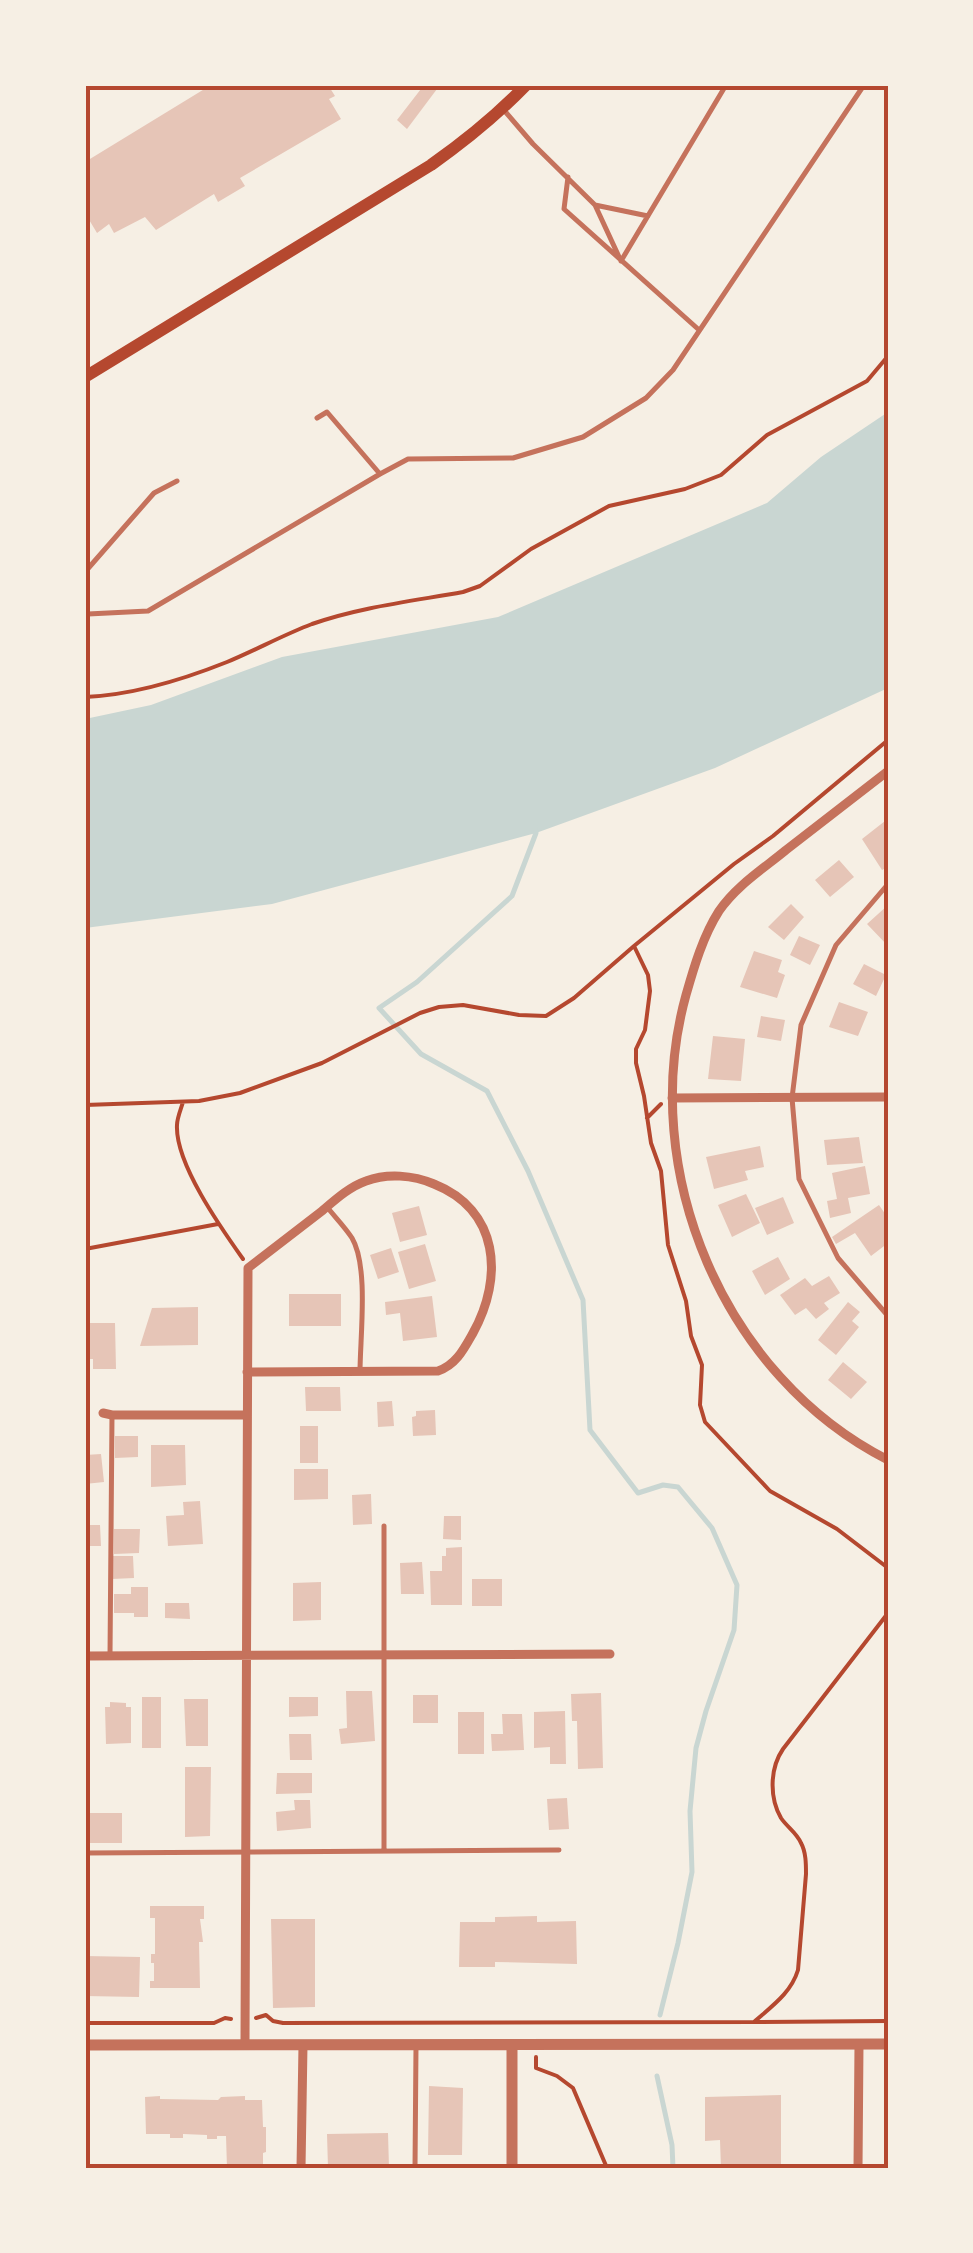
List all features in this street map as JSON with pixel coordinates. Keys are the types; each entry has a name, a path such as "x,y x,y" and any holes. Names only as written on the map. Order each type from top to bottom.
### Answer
{"main road":[{"path":"85,376 430,165 503,109 526,85"}],"street":[{"path":"888,771 747,881 719,912 698,956 682,1009 672,1098 675,1146 689,1213 724,1296 780,1378 843,1432 888,1460"},
{"path":"672,1098 888,1097"},
{"path":"246,2045 246,1656 247,1372 248,1268 357,1184 369,1179 400,1176 430,1182 452,1193 474,1212 491,1253 492,1279 486,1306 470,1340 452,1364 438,1371 247,1372"},
{"path":"107,1414 247,1415"},
{"path":"85,1656 610,1654"},
{"path":"302,2168 303,2044"},
{"path":"858,2168 859,2044"},
{"path":"85,2046 888,2044"},
{"path":"512,2045 512,2168"}],"lane":[{"path":"621,262 726,85"},
{"path":"85,610 88,614 148,611 408,459 513,458 583,437 646,398 673,370 864,85"},
{"path":"503,109 532,144 596,205 621,262"},
{"path":"568,177 564,208 699,329"},
{"path":"596,205 648,216"},
{"path":"317,418 327,412 380,474"},
{"path":"85,572 154,492 178,481"},
{"path":"888,884 836,945 801,1025 792,1098 799,1178 838,1258 888,1316"},
{"path":"327,1207 352,1238 360,1260 360,1372"},
{"path":"107,1414 110,1656"},
{"path":"384,1526 384,1850"},
{"path":"85,1853 559,1850"},
{"path":"415,2168 416,2046"}],"path":[{"path":"85,697 160,684 329,619 480,586 531,549 609,506 685,489 721,475 767,435 867,381 888,356"},
{"path":"85,1105 216,1098 278,1081 439,1007 463,1005 546,1016 574,998 888,740"},
{"path":"634,946 650,982 645,1030 635,1056 651,1143 661,1171 668,1245 702,1366 700,1405 705,1422 770,1491 837,1529 888,1568"},
{"path":"647,1118 672,1098"},
{"path":"183,1102 177,1125 181,1155 248,1268"},
{"path":"85,1249 219,1224"},
{"path":"754,2022 786,1994 795,1980 806,1874 802,1843 778,1812 774,1764 888,1613"},
{"path":"262,2017 266,2015 273,2022 283,2023 888,2022"},
{"path":"85,2023 226,2020"},
{"path":"536,2068 557,2076 572,2088 607,2168"}],"shaded area":[{"path":"888,412 888,688 715,768 536,833 272,904 85,928 85,719 151,705 282,657 498,617 767,503 821,457"}],"building":[{"path":"211,85 328,85 335,96 329,99 341,119 240,178 245,186 218,202 214,194 156,230 145,217 114,233 109,224 97,233 85,213 85,162"},
{"path":"424,85 440,85 407,129 397,120"},
{"path":"885,821 888,867 882,870 862,839"},
{"path":"839,860 854,877 830,897 815,880"},
{"path":"791,904 804,917 784,940 768,927"},
{"path":"888,905 888,946 867,924"},
{"path":"799,936 820,945 810,965 790,955"},
{"path":"754,951 782,960 778,972 785,975 777,998 740,987"},
{"path":"864,964 886,975 876,996 853,984"},
{"path":"839,1002 868,1012 858,1036 829,1027"},
{"path":"761,1016 785,1020 781,1041 757,1037"},
{"path":"713,1036 745,1039 741,1081 708,1079"},
{"path":"859,1137 863,1163 827,1165 824,1140"},
{"path":"760,1146 764,1167 745,1171 748,1180 714,1189 706,1157"},
{"path":"865,1166 870,1194 848,1198 851,1213 830,1218 827,1201 837,1199 832,1173"},
{"path":"746,1194 760,1223 732,1237 718,1205"},
{"path":"783,1197 794,1223 767,1235 755,1208"},
{"path":"879,1205 888,1218 888,1243 871,1256 855,1233 836,1244 832,1237"},
{"path":"419,1206 427,1235 400,1242 392,1213"},
{"path":"425,1244 436,1281 409,1289 398,1252"},
{"path":"391,1248 399,1272 378,1279 370,1255"},
{"path":"778,1257 790,1279 765,1295 752,1271"},
{"path":"829,1276 840,1293 824,1303 829,1309 816,1319 806,1308 795,1315 780,1295 805,1278 812,1286"},
{"path":"289,1294 341,1294 341,1326 289,1326"},
{"path":"432,1296 437,1337 403,1341 400,1313 386,1315 385,1302"},
{"path":"848,1302 860,1312 852,1321 859,1327 836,1355 818,1340"},
{"path":"198,1307 198,1345 140,1346 152,1308"},
{"path":"87,1323 115,1323 116,1369 93,1369 93,1359 85,1359"},
{"path":"843,1362 867,1382 851,1399 828,1380"},
{"path":"305,1387 340,1387 341,1411 306,1411"},
{"path":"392,1401 394,1426 378,1427 377,1402"},
{"path":"435,1410 436,1435 413,1436 412,1417 416,1411"},
{"path":"300,1426 318,1426 318,1463 300,1463"},
{"path":"115,1436 138,1436 138,1457 115,1458"},
{"path":"151,1445 185,1445 186,1485 151,1487"},
{"path":"101,1454 104,1482 85,1484 85,1455"},
{"path":"294,1469 328,1469 328,1499 294,1500"},
{"path":"371,1494 372,1524 353,1525 352,1495"},
{"path":"200,1501 203,1544 168,1546 166,1516 184,1515 183,1502"},
{"path":"444,1516 461,1516 461,1540 443,1539"},
{"path":"85,1525 100,1525 101,1546 85,1546"},
{"path":"114,1529 140,1529 139,1553 114,1554"},
{"path":"462,1547 462,1605 431,1605 430,1571 442,1571 446,1548"},
{"path":"112,1556 133,1556 134,1578 112,1579"},
{"path":"422,1562 424,1594 401,1594 400,1563"},
{"path":"472,1579 502,1579 502,1606 472,1606"},
{"path":"321,1582 321,1620 293,1621 293,1583"},
{"path":"131,1587 148,1587 148,1617 114,1613 114,1594 131,1594"},
{"path":"165,1603 189,1603 190,1619 165,1618"},
{"path":"346,1691 372,1691 375,1741 341,1744 339,1729 347,1728"},
{"path":"601,1693 603,1768 578,1769 577,1721 572,1721 571,1694"},
{"path":"413,1695 438,1695 438,1723 413,1723"},
{"path":"142,1697 161,1697 161,1748 142,1748"},
{"path":"289,1697 318,1697 318,1716 289,1717"},
{"path":"184,1699 208,1699 208,1746 186,1746"},
{"path":"110,1702 131,1707 131,1743 106,1744 105,1707 110,1707"},
{"path":"565,1711 566,1764 550,1764 550,1747 534,1748 534,1712"},
{"path":"458,1712 484,1712 484,1754 458,1754"},
{"path":"502,1714 522,1714 524,1750 492,1751 491,1734 503,1734"},
{"path":"289,1734 311,1734 312,1760 290,1760"},
{"path":"185,1767 211,1767 210,1836 185,1837"},
{"path":"277,1773 312,1773 312,1793 276,1794"},
{"path":"567,1798 569,1829 549,1830 547,1799"},
{"path":"294,1800 310,1800 311,1828 277,1831 276,1812 295,1810"},
{"path":"85,1813 122,1813 122,1843 85,1843"},
{"path":"150,1906 204,1906 204,1919 200,1919 200,1988 150,1988 150,1981 154,1981 151,1954 155,1954 155,1918 150,1918"},
{"path":"537,1916 537,1922 576,1921 577,1964 495,1962 495,1967 459,1967 460,1922"},
{"path":"271,1919 315,1919 315,2007 273,2008"},
{"path":"85,1956 140,1957 139,1997 85,1996"},
{"path":"429,2086 463,2088 462,2155 428,2155"},
{"path":"781,2095 781,2168 721,2168 720,2140 705,2141 705,2097"},
{"path":"245,2096 245,2100 262,2100 266,2127 263,2168 227,2168 226,2136 207,2139 207,2135 170,2138 170,2134 146,2134 145,2097 218,2100"},
{"path":"388,2133 389,2168 328,2168 327,2134"}],"waterway":[{"path":"535,827 512,896 417,982 379,1008 421,1054 487,1091 528,1171 583,1300 590,1430 638,1493 663,1485 678,1487 712,1528 737,1585 734,1630 696,1748 690,1811 692,1872 660,2015"},
{"path":"657,2076 673,2168"}]}
